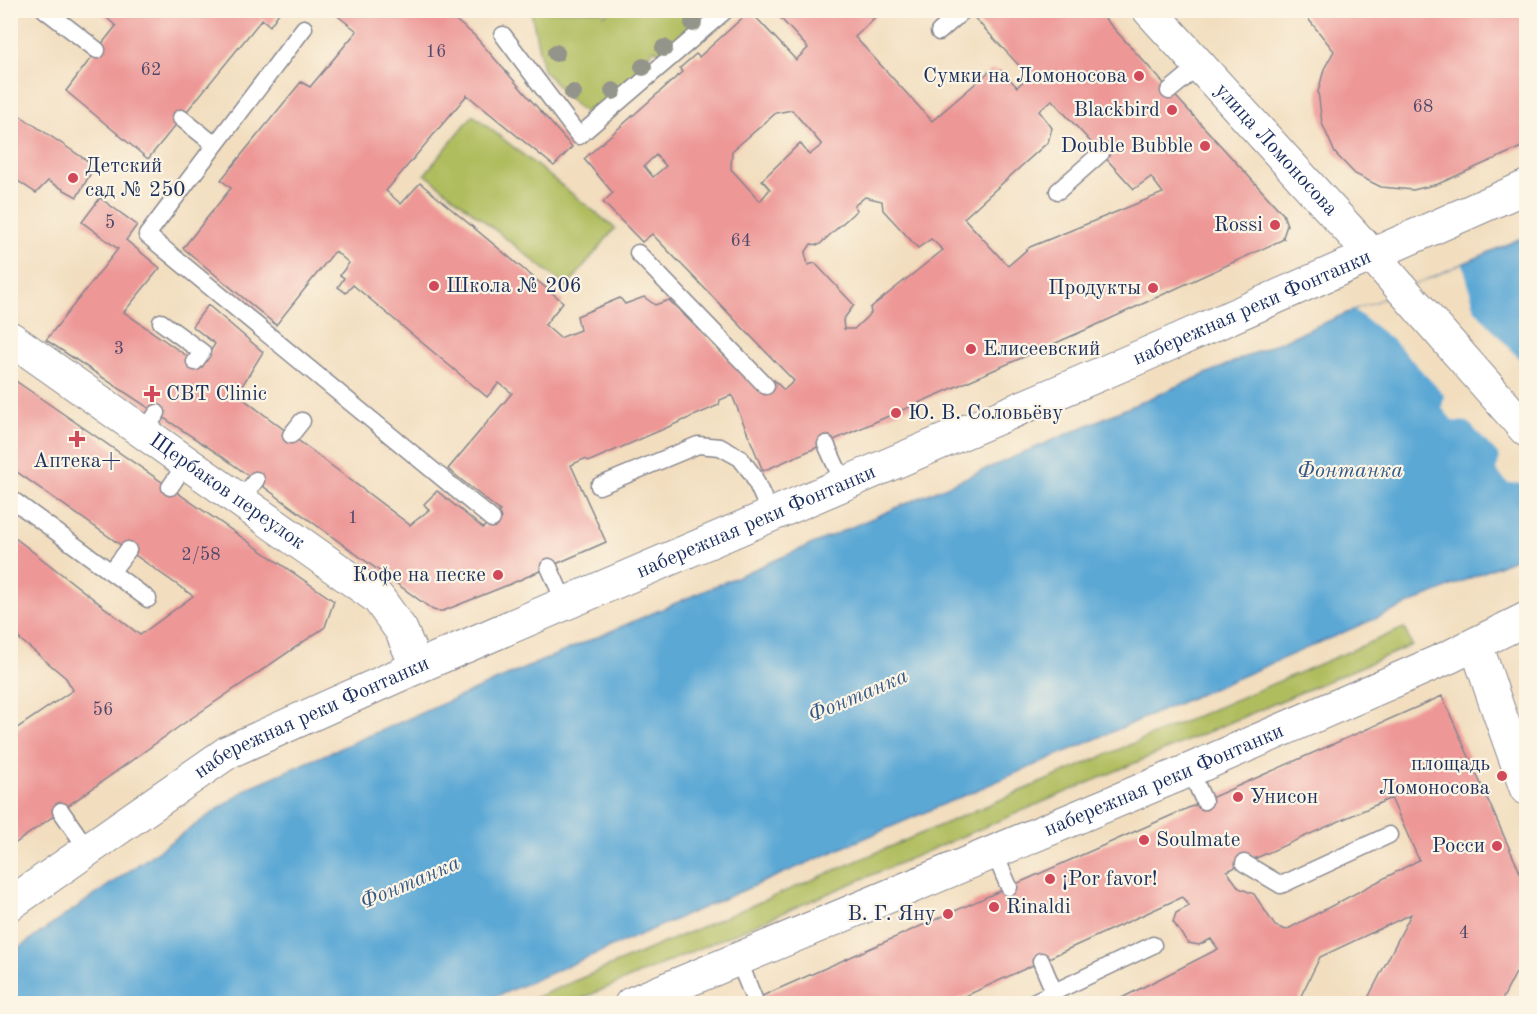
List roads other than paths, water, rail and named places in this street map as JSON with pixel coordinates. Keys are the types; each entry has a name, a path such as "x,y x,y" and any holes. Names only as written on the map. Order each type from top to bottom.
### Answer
{"main road":[{"name":"улица Ломоносова","path":"1149,10 1373,256 1527,430"},
{"name":"набережная реки Фонтанки","path":"10,904 228,752 417,667 1373,256 1527,187"},
{"name":"Щербаков переулок","path":"10,338 150,423 179,475 248,490 378,598 401,630 417,667"},
{"name":"набережная реки Фонтанки","path":"631,1004 1190,770 1439,662 1527,619"},
{"path":"1476,644 1527,788"}],"lane":[{"path":"45,10 97,50"},
{"path":"503,35 579,136 726,10"},
{"path":"939,32 963,10"},
{"path":"304,28 147,236 492,519"},
{"path":"1169,91 1199,66"},
{"path":"181,118 215,145"},
{"path":"1058,191 1101,153"},
{"path":"638,253 766,386"},
{"path":"161,322 202,352 195,362"},
{"path":"291,435 302,421"},
{"path":"825,444 844,484"},
{"path":"599,486 698,446 720,447 740,458 753,475 771,515"},
{"path":"10,498 148,599"},
{"path":"111,572 128,550"},
{"path":"549,567 565,603"},
{"path":"1190,770 1204,801"},
{"path":"61,811 88,850"},
{"path":"1244,863 1281,885 1389,835"},
{"path":"994,852 1009,887"},
{"path":"1029,1004 1153,945"},
{"path":"738,959 754,999"},
{"path":"1041,961 1054,992"}],"water":[{"name":"Фонтанка","path":"1526,236 1526,554 481,1003 11,1003 10,954 250,787"}],"place":[{"name":"Сумки на Ломоносова","path":"1139,76"},
{"name":"Blackbird","path":"1172,110"},
{"name":"Double Bubble","path":"1205,146"},
{"name":"Детский сад № 250","path":"73,178"},
{"name":"Rossi","path":"1275,225"},
{"name":"Школа № 206","path":"434,286"},
{"name":"Продукты","path":"1153,288"},
{"name":"Елисеевский","path":"971,349"},
{"name":"CBT Clinic","path":"152,394"},
{"name":"Ю. В. Соловьёву","path":"896,413"},
{"name":"Аптека+","path":"77,439"},
{"name":"Кофе на песке","path":"498,575"},
{"name":"площадь Ломоносова","path":"1502,776"},
{"name":"Унисон","path":"1238,797"},
{"name":"Soulmate","path":"1144,840"},
{"name":"Росси","path":"1497,846"},
{"name":"¡Por favor!","path":"1050,879"},
{"name":"Rinaldi","path":"994,907"},
{"name":"В. Г. Яну","path":"948,914"}]}
